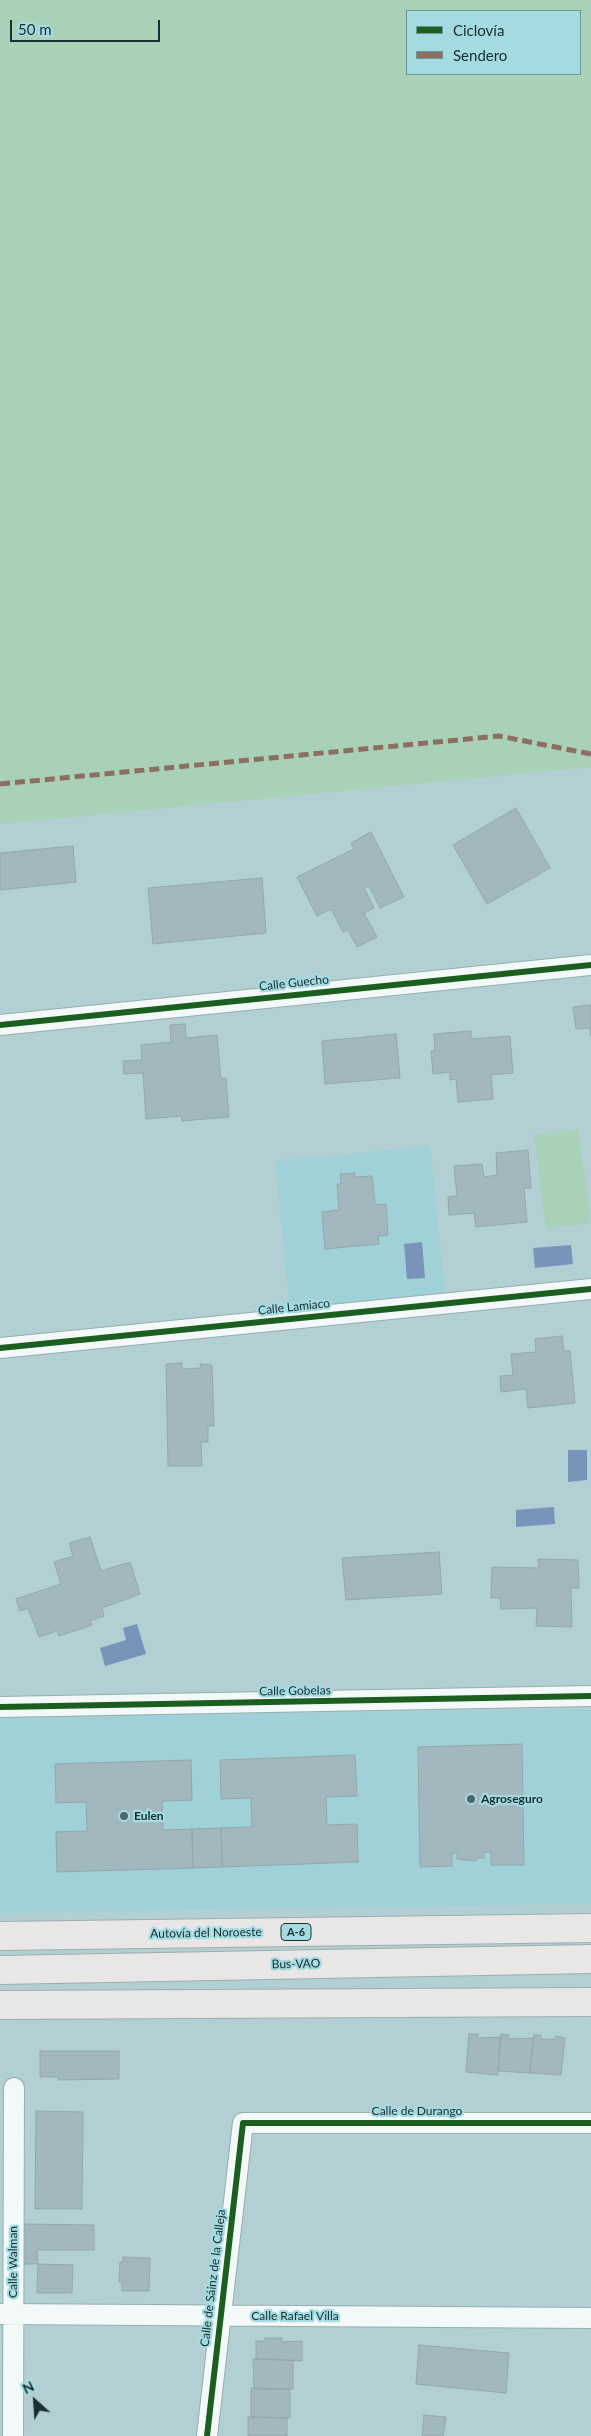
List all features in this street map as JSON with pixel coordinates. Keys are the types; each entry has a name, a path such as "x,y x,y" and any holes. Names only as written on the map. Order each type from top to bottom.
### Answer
{"highway":[{"name":"Autovía del Noroeste","path":"0,1936 591,1928"},
{"name":"Bus-VAO","path":"0,1970 591,1959"},
{"path":"0,2005 591,2002"}],"street":[{"name":"Calle Guecho","path":"0,1024 591,965"},
{"name":"Calle Lamiaco","path":"0,1348 591,1289"},
{"name":"Calle Gobelas","path":"0,1707 591,1696"},
{"name":"Calle Walman","path":"13,2436 7,2314 14,2088"},
{"name":"Calle de Durango","path":"243,2123 591,2123"},
{"name":"Calle de Sáinz de la Calleja","path":"207,2436 243,2123"},
{"name":"Calle Rafael Villa","path":"7,2314 591,2318"}],"shaded area":[{"path":"430,1146 445,1293 290,1309 275,1161"},
{"path":"422,1242 425,1278 407,1279 404,1244"},
{"path":"571,1245 573,1264 535,1268 533,1248"},
{"path":"568,1450 587,1450 587,1480 568,1482"},
{"path":"554,1507 555,1524 516,1527 516,1510"},
{"path":"137,1624 146,1654 105,1666 100,1648 126,1640 123,1628"},
{"path":"591,1709 591,1904 0,1913 0,1717"}],"green space":[{"path":"0,0 591,0 591,767 0,824"},
{"path":"578,1129 591,1223 546,1229 534,1135"}],"building":[{"path":"516,808 550,868 487,904 453,845"},
{"path":"371,832 404,897 380,908 369,886 364,888 374,908 364,913 377,937 357,947 348,930 343,932 331,909 317,916 297,877 354,849 351,843"},
{"path":"73,846 76,882 0,890 0,853"},
{"path":"262,878 266,933 153,944 148,888"},
{"path":"591,1005 591,1036 590,1028 576,1029 573,1007"},
{"path":"185,1024 186,1038 217,1035 221,1079 226,1078 229,1117 182,1121 181,1116 146,1119 143,1073 124,1074 123,1061 142,1060 141,1045 171,1042 170,1025"},
{"path":"471,1031 471,1039 510,1036 513,1073 491,1075 493,1099 458,1102 456,1079 450,1080 450,1072 433,1074 431,1051 435,1051 434,1034"},
{"path":"396,1034 400,1078 325,1084 322,1041"},
{"path":"528,1150 531,1188 524,1188 527,1222 476,1227 474,1213 449,1215 448,1197 457,1196 454,1166 482,1164 484,1177 497,1175 496,1153"},
{"path":"354,1173 355,1177 372,1176 375,1205 386,1204 388,1235 378,1236 379,1244 325,1249 322,1212 339,1210 337,1184 341,1184 340,1174"},
{"path":"562,1336 564,1351 570,1351 575,1403 528,1408 526,1389 501,1392 500,1376 513,1375 511,1354 536,1352 535,1339"},
{"path":"182,1363 182,1369 201,1368 200,1364 212,1365 214,1426 208,1426 208,1442 201,1442 202,1466 168,1466 166,1364"},
{"path":"90,1537 101,1571 130,1562 140,1594 102,1608 104,1616 90,1621 92,1625 59,1636 57,1631 39,1637 28,1608 20,1611 16,1599 61,1584 54,1562 73,1556 69,1543"},
{"path":"439,1552 442,1594 346,1600 342,1558"},
{"path":"538,1559 578,1560 579,1588 571,1588 572,1627 536,1626 537,1608 501,1609 500,1598 491,1598 492,1567 539,1568"},
{"name":"Agroseguro","path":"522,1744 524,1865 491,1865 491,1852 484,1852 484,1858 476,1858 476,1861 457,1859 457,1853 452,1853 452,1866 420,1867 418,1747"},
{"path":"355,1755 357,1796 326,1797 327,1825 357,1824 358,1862 222,1867 221,1828 252,1827 251,1798 221,1799 220,1760"},
{"name":"Eulen","path":"191,1760 192,1800 162,1801 163,1830 192,1829 193,1868 57,1872 56,1832 87,1831 86,1802 56,1803 55,1764"},
{"path":"221,1828 222,1867 193,1868 192,1829"},
{"path":"469,2034 478,2034 478,2038 500,2037 498,2075 466,2072"},
{"path":"501,2034 509,2035 509,2039 533,2038 530,2073 498,2071"},
{"path":"534,2035 541,2035 541,2039 556,2039 556,2036 565,2038 561,2075 530,2073"},
{"path":"40,2051 119,2051 119,2079 58,2080 58,2077 40,2077"},
{"path":"36,2111 83,2112 82,2209 35,2209"},
{"path":"22,2224 94,2225 94,2250 37,2250 38,2264 22,2264"},
{"path":"123,2257 150,2258 149,2291 122,2291 122,2282 119,2282 120,2262 123,2262"},
{"path":"38,2264 73,2265 72,2293 37,2293"},
{"path":"265,2338 282,2338 282,2342 302,2341 302,2361 256,2359 256,2341 265,2341"},
{"path":"419,2345 509,2353 506,2393 416,2384"},
{"path":"253,2359 293,2360 293,2389 254,2389"},
{"path":"251,2388 290,2389 290,2418 251,2417"},
{"path":"424,2415 446,2417 443,2436 422,2436"},
{"path":"248,2417 287,2418 287,2436 248,2436"}],"marked path":[{"path":"0,784 499,736 591,754"}],"cycle path":[{"path":"0,1025 591,965"},
{"path":"0,1348 591,1289"},
{"path":"0,1707 591,1696"},
{"path":"207,2436 243,2123 591,2123"}],"place":[{"name":"Agroseguro","path":"471,1799"},
{"name":"Eulen","path":"124,1816"}]}
